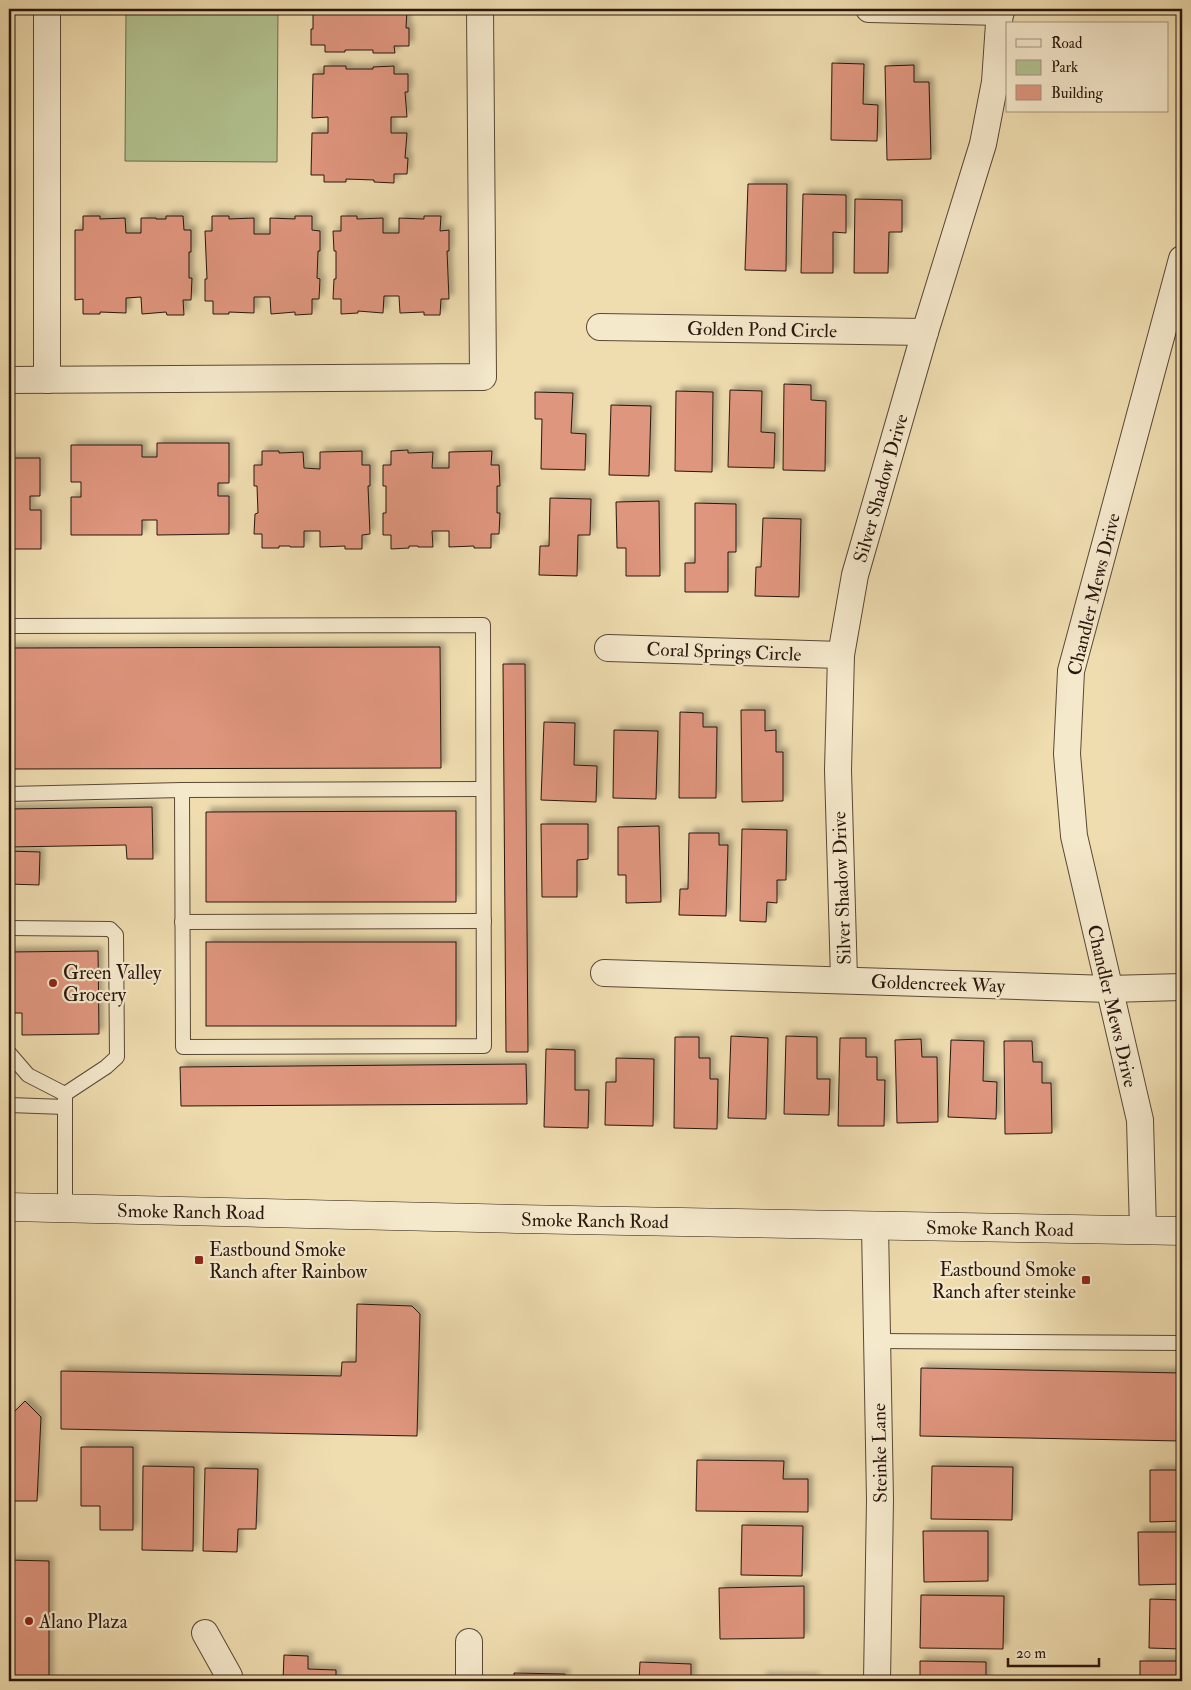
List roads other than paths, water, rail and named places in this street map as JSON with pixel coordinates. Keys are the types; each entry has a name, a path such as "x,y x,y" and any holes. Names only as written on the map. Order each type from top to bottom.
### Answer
{"main road":[{"name":"Smoke Ranch Road","path":"9,1207 1182,1231"}],"street":[{"path":"47,9 47,380"},
{"path":"9,380 483,377 480,9"},
{"path":"869,9 1001,10"},
{"name":"Silver Shadow Drive","path":"844,980 838,770 841,655 855,575 924,332 983,144 995,82 1001,10"},
{"name":"Chandler Mews Drive","path":"1143,1230 1140,1120 1108,989 1074,836 1067,754 1071,671 1182,259"},
{"name":"Golden Pond Circle","path":"600,327 924,332"},
{"name":"Coral Springs Circle","path":"608,648 841,655"},
{"name":"Goldencreek Way","path":"604,973 1108,989 1182,986"},
{"name":"Steinke Lane","path":"876,1226 880,1500 877,1681"},
{"path":"204,1633 229,1676 230,1681"},
{"path":"469,1681 470,1642"}],"lane":[{"path":"9,626 483,625 484,1046 183,1047 182,790"},
{"path":"9,794 182,790 483,789"},
{"path":"182,922 484,921"},
{"path":"9,928 110,928 116,935 117,1057 65,1101 9,1105"},
{"path":"9,1053 28,1075 65,1101"},
{"path":"65,1101 65,1208"},
{"path":"878,1341 1182,1343"}],"place":[{"name":"Green Valley Grocery","path":"53,983"},
{"name":"Eastbound Smoke Ranch after Rainbow","path":"199,1260"},
{"name":"Eastbound Smoke Ranch after steinke","path":"1086,1280"},
{"name":"Alano Plaza","path":"29,1621"}]}
